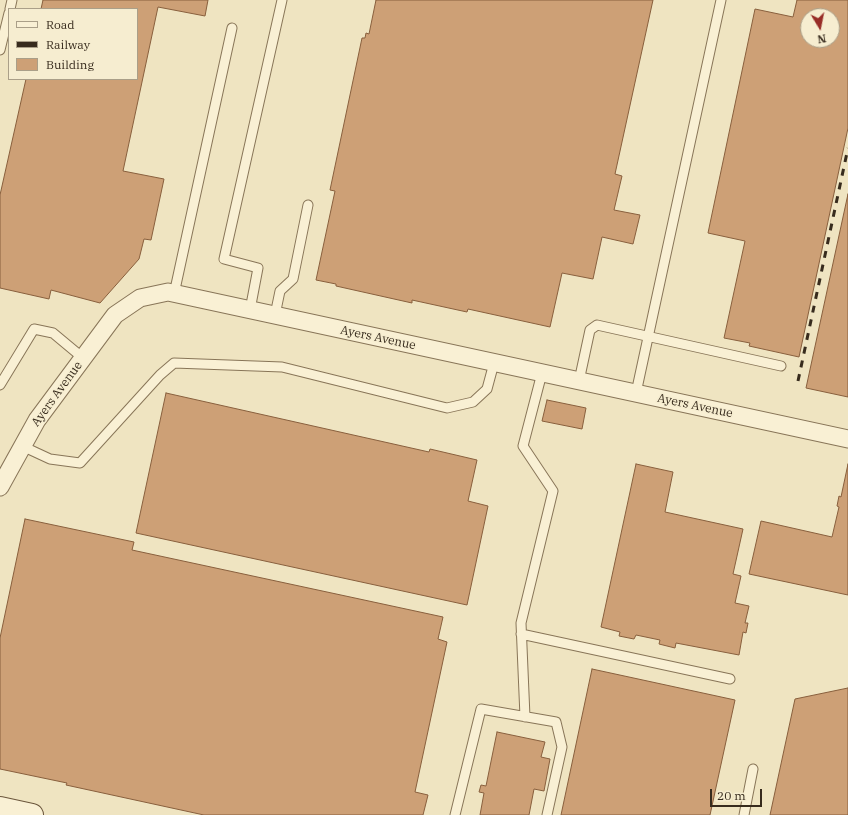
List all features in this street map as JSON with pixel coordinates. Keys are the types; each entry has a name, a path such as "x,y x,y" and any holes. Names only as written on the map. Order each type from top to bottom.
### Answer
{"main road":[{"path":"0,808 32,815"}],"street":[{"name":"Ayers Avenue","path":"0,487 37,420 115,315 140,298 168,292 848,439"}],"lane":[{"path":"250,310 258,268 224,259 282,0"},
{"path":"636,393 721,0"},
{"path":"0,50 8,17"},
{"path":"174,294 232,28"},
{"path":"274,315 280,291 293,279 308,205"},
{"path":"579,381 590,330 592,327 597,326 781,366"},
{"path":"0,385 34,329 53,333 83,358"},
{"path":"22,446 50,459 80,463 160,375 174,362 282,367 447,408 473,402 487,389 494,363"},
{"path":"525,717 521,623 553,491 523,446 542,373"},
{"path":"521,634 730,679"},
{"path":"455,815 481,708 556,722 562,747 547,815"},
{"path":"744,815 753,769"}],"building":[{"path":"43,0 208,0 205,16 158,7 123,171 164,179 151,240 144,239 139,259 100,303 51,290 49,299 0,288 0,195 26,80 138,80 138,8 41,8"},
{"path":"376,0 653,0 615,174 622,176 614,210 640,215 633,244 602,237 593,279 562,273 550,327 468,309 467,312 412,300 412,303 316,280 335,191 330,190 362,38 365,38 366,33 369,34"},
{"path":"797,0 848,0 848,128 799,357 749,346 750,343 724,338 745,241 708,233 755,9 793,17"},
{"path":"848,194 848,397 806,388"},
{"path":"166,393 429,452 430,449 477,460 468,501 488,506 467,605 136,533"},
{"path":"547,400 586,408 582,429 542,421"},
{"path":"636,464 673,472 665,512 743,529 733,574 741,576 735,603 749,606 745,623 748,623 746,633 743,632 739,655 676,643 675,648 659,644 660,640 636,635 634,639 619,636 620,632 601,627"},
{"path":"848,464 848,595 749,574 761,521 832,537 839,507 837,506 839,496 841,497"},
{"path":"25,519 134,542 132,550 443,617 438,639 447,642 415,792 428,795 423,815 204,815 0,769 0,638"},
{"path":"592,669 735,700 710,815 561,815"},
{"path":"848,688 848,815 770,815 795,699"},
{"path":"497,732 545,742 541,757 550,759 544,791 534,789 529,815 480,815 484,793 479,792 481,785 486,786"}],"railway":[{"path":"798,381 848,148"}]}
